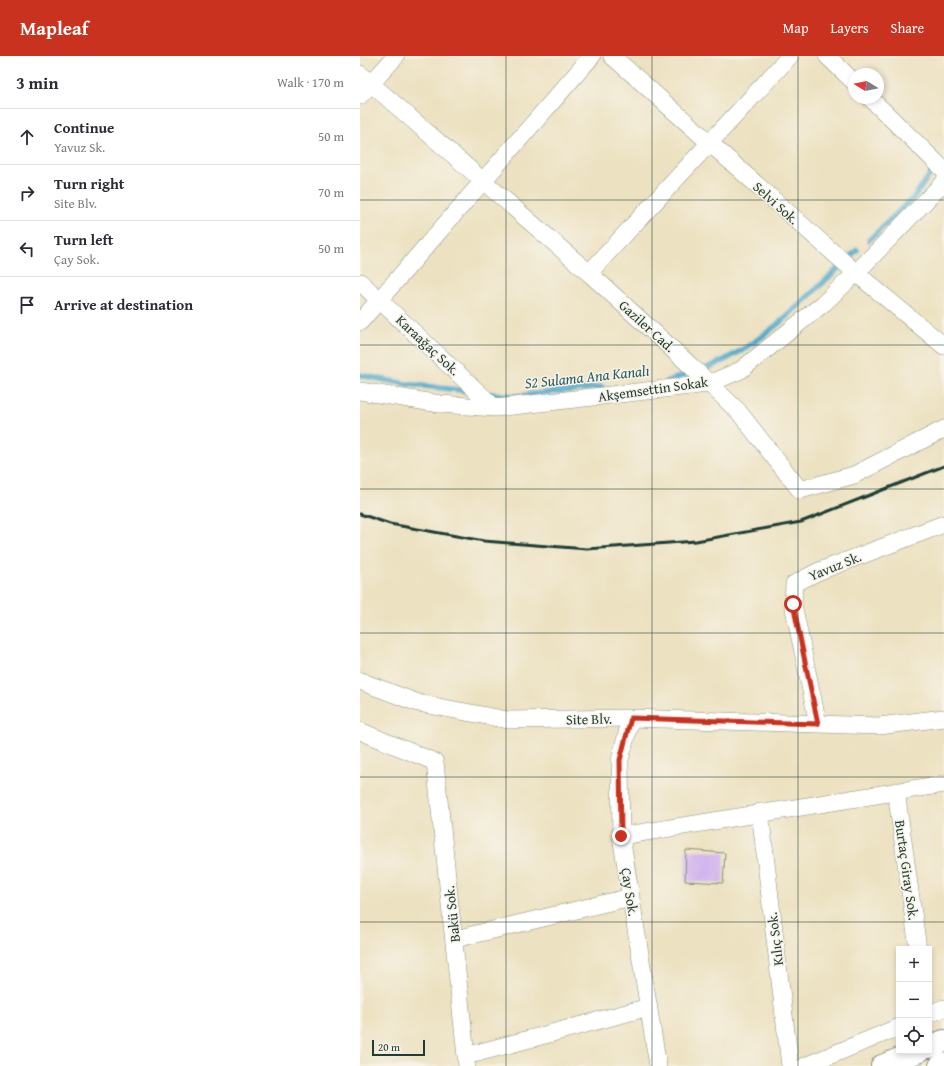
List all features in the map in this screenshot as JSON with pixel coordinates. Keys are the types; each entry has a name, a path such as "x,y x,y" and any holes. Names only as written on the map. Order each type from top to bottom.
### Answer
{"main road":[{"path":"932,1046 944,1041"},
{"path":"882,1066 912,1054"},
{"path":"940,1066 944,1064"}],"street":[{"path":"364,84 396,56"},
{"path":"360,322 592,56"},
{"name":"Selvi Sok.","path":"612,56 848,266 944,346"},
{"path":"589,273 790,56"},
{"path":"827,56 848,76"},
{"name":"Gaziler Cad.","path":"364,84 483,182 589,273 738,411 800,490 854,474 944,429"},
{"path":"876,104 944,170"},
{"name":"Akşemsettin Sokak","path":"360,391 440,404 495,408 708,384 741,370 824,303 848,266 944,182"},
{"name":"Karaağaç Sok.","path":"360,282 495,408"},
{"name":"Yavuz Sk.","path":"818,724 793,604 794,584 817,572 944,524"},
{"name":"Site Blv.","path":"360,680 418,703 508,720 631,718 879,726 944,718"},
{"name":"Çay Sok.","path":"631,718 620,760 621,836 658,1066"},
{"name":"Bakü Sok.","path":"360,731 435,762 467,1061"},
{"path":"621,836 760,812 944,784"},
{"name":"Burtaç Giray Sok.","path":"896,791 918,946"},
{"name":"Kılıç Sok.","path":"760,812 790,1066"},
{"path":"455,939 631,897"},
{"path":"467,1061 649,1007"},
{"path":"932,1013 944,1008"},
{"path":"805,1066 896,1027"}],"building":[{"path":"686,850 725,853 723,883 685,881"}],"waterway":[{"name":"S2 Sulama Ana Kanalı","path":"869,240 913,198 934,169"},
{"name":"S2 Sulama Ana Kanalı","path":"701,370 724,360 765,334 803,302 857,250"},
{"name":"S2 Sulama Ana Kanalı","path":"360,375 406,384 468,391"},
{"name":"S2 Sulama Ana Kanalı","path":"668,381 685,375"},
{"name":"S2 Sulama Ana Kanalı","path":"491,394 514,396 602,387"}],"railway":[{"path":"360,514 390,524 484,541 587,549 696,541 801,522 944,466"}],"route":[{"path":"621,836 620,760 631,718 818,724 793,604"}]}
